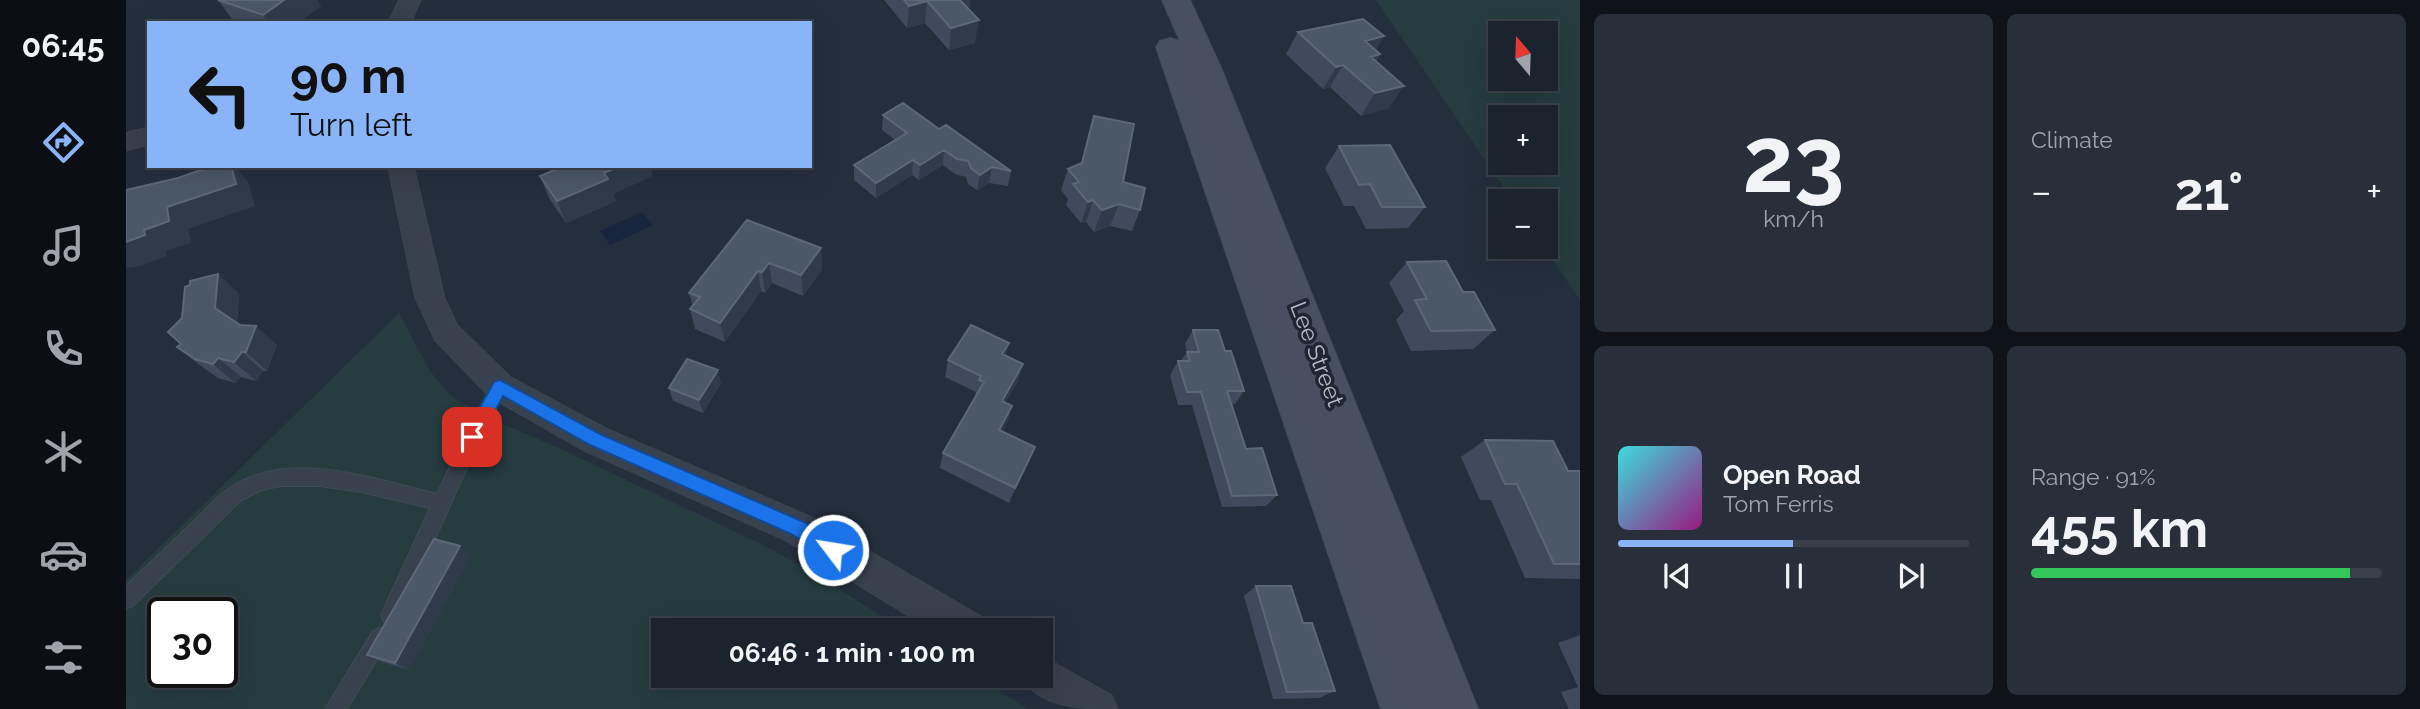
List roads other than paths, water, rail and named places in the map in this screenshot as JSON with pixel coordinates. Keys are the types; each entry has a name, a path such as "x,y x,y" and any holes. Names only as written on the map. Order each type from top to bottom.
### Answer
{"main road":[{"name":"Lee Street","path":"1150,0 1200,127 1406,709"},
{"name":"Lee Street","path":"1176,0 1212,81 1453,709"}],"street":[{"path":"400,21 410,0"},
{"path":"126,142 147,137"},
{"path":"401,168 430,298 446,332 500,387 596,440 797,528 947,618"},
{"path":"1053,682 1098,709"}],"lane":[{"path":"335,709 377,644 411,576 472,437 500,387"},
{"path":"126,599 234,495 256,483 280,478 307,477 442,503"}],"water":[{"path":"642,212 653,225 610,245 600,231"}]}
